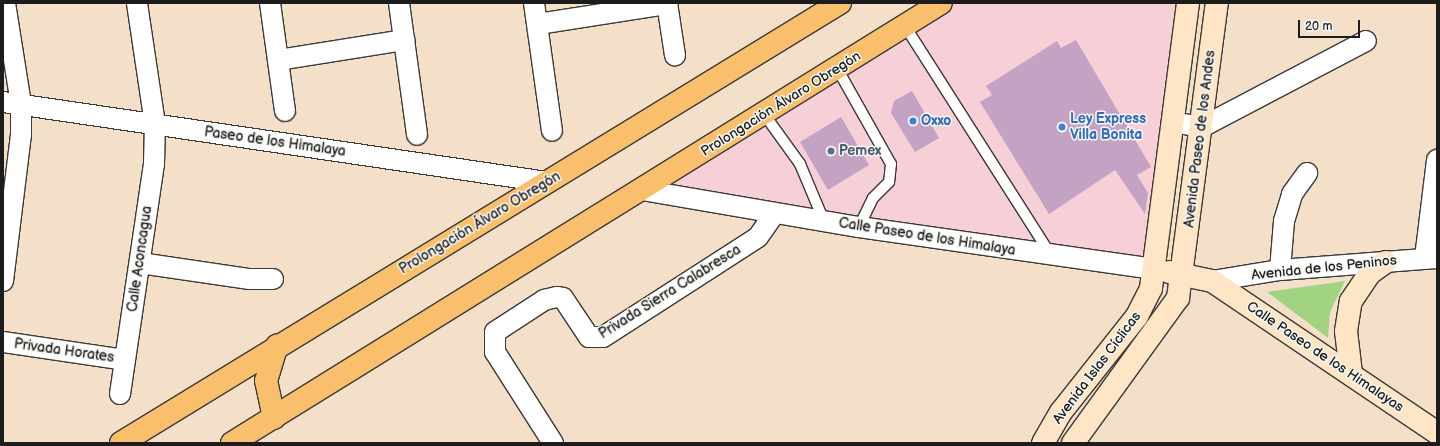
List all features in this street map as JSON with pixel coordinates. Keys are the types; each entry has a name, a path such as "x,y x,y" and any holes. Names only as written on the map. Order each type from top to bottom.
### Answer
{"main road":[{"name":"Prolongación Álvaro Obregón","path":"121,443 277,346 840,3"},
{"name":"Prolongación Álvaro Obregón","path":"232,443 764,114 838,70 941,3"},
{"path":"274,418 266,381 277,346"}],"street":[{"path":"3,281 21,134 12,103 5,3"},
{"name":"Calle Aconcagua","path":"120,394 154,164 154,124 137,3"},
{"path":"270,3 285,111"},
{"path":"399,3 417,135"},
{"path":"534,3 552,131"},
{"name":"Avenida Paseo de los Andes","path":"1154,269 1188,3"},
{"name":"Avenida Paseo de los Andes","path":"1184,275 1217,3"},
{"path":"538,24 667,4 675,55"},
{"path":"278,60 404,40"},
{"path":"1173,122 1202,127 1366,41"},
{"name":"Paseo de los Himalaya","path":"12,103 547,182"},
{"path":"1431,258 1437,160"},
{"path":"1280,270 1284,221 1292,194 1306,172"},
{"name":"Calle Paseo de los Himalaya","path":"642,190 859,227 1052,256 1154,269 1212,281"},
{"name":"Privada Sierra Calabresca","path":"553,443 495,352 495,332 544,300 557,297 563,298 588,337 603,337 758,237 775,213"},
{"name":"Avenida de los Peninos","path":"1212,281 1280,270 1431,258"},
{"path":"1351,373 1346,331 1351,301 1370,273 1386,262"},
{"path":"140,263 274,279"},
{"name":"Avenida Islas Cíclicas","path":"1043,443 1061,412 1137,316 1151,288 1154,269"},
{"name":"Avenida Islas Cíclicas","path":"1073,443 1171,312 1184,275"},
{"name":"Calle Paseo de los Himalayas","path":"1212,281 1351,373 1437,433"},
{"name":"Privada Horates","path":"3,342 125,360"}],"lane":[{"path":"905,26 1052,256"},
{"path":"838,70 890,164 889,182 873,198 859,227"},
{"path":"764,114 800,164 824,221"}],"shaded area":[{"path":"943,3 1185,3 1154,269 642,190"}],"green space":[{"path":"1345,281 1330,312 1328,338 1267,292"}],"building":[{"name":"Ley Express Villa Bonita","path":"1076,40 1151,167 1137,175 1148,193 1145,214 1115,170 1049,214 980,102 992,95 986,86 1057,41 1061,48"},
{"path":"912,91 939,138 915,152 891,113 894,101"},
{"path":"841,117 869,165 828,190 800,142"}],"place":[{"name":"Oxxo","path":"913,121"},
{"name":"Ley Express Villa Bonita","path":"1062,127"},
{"name":"Pemex","path":"831,151"}]}
